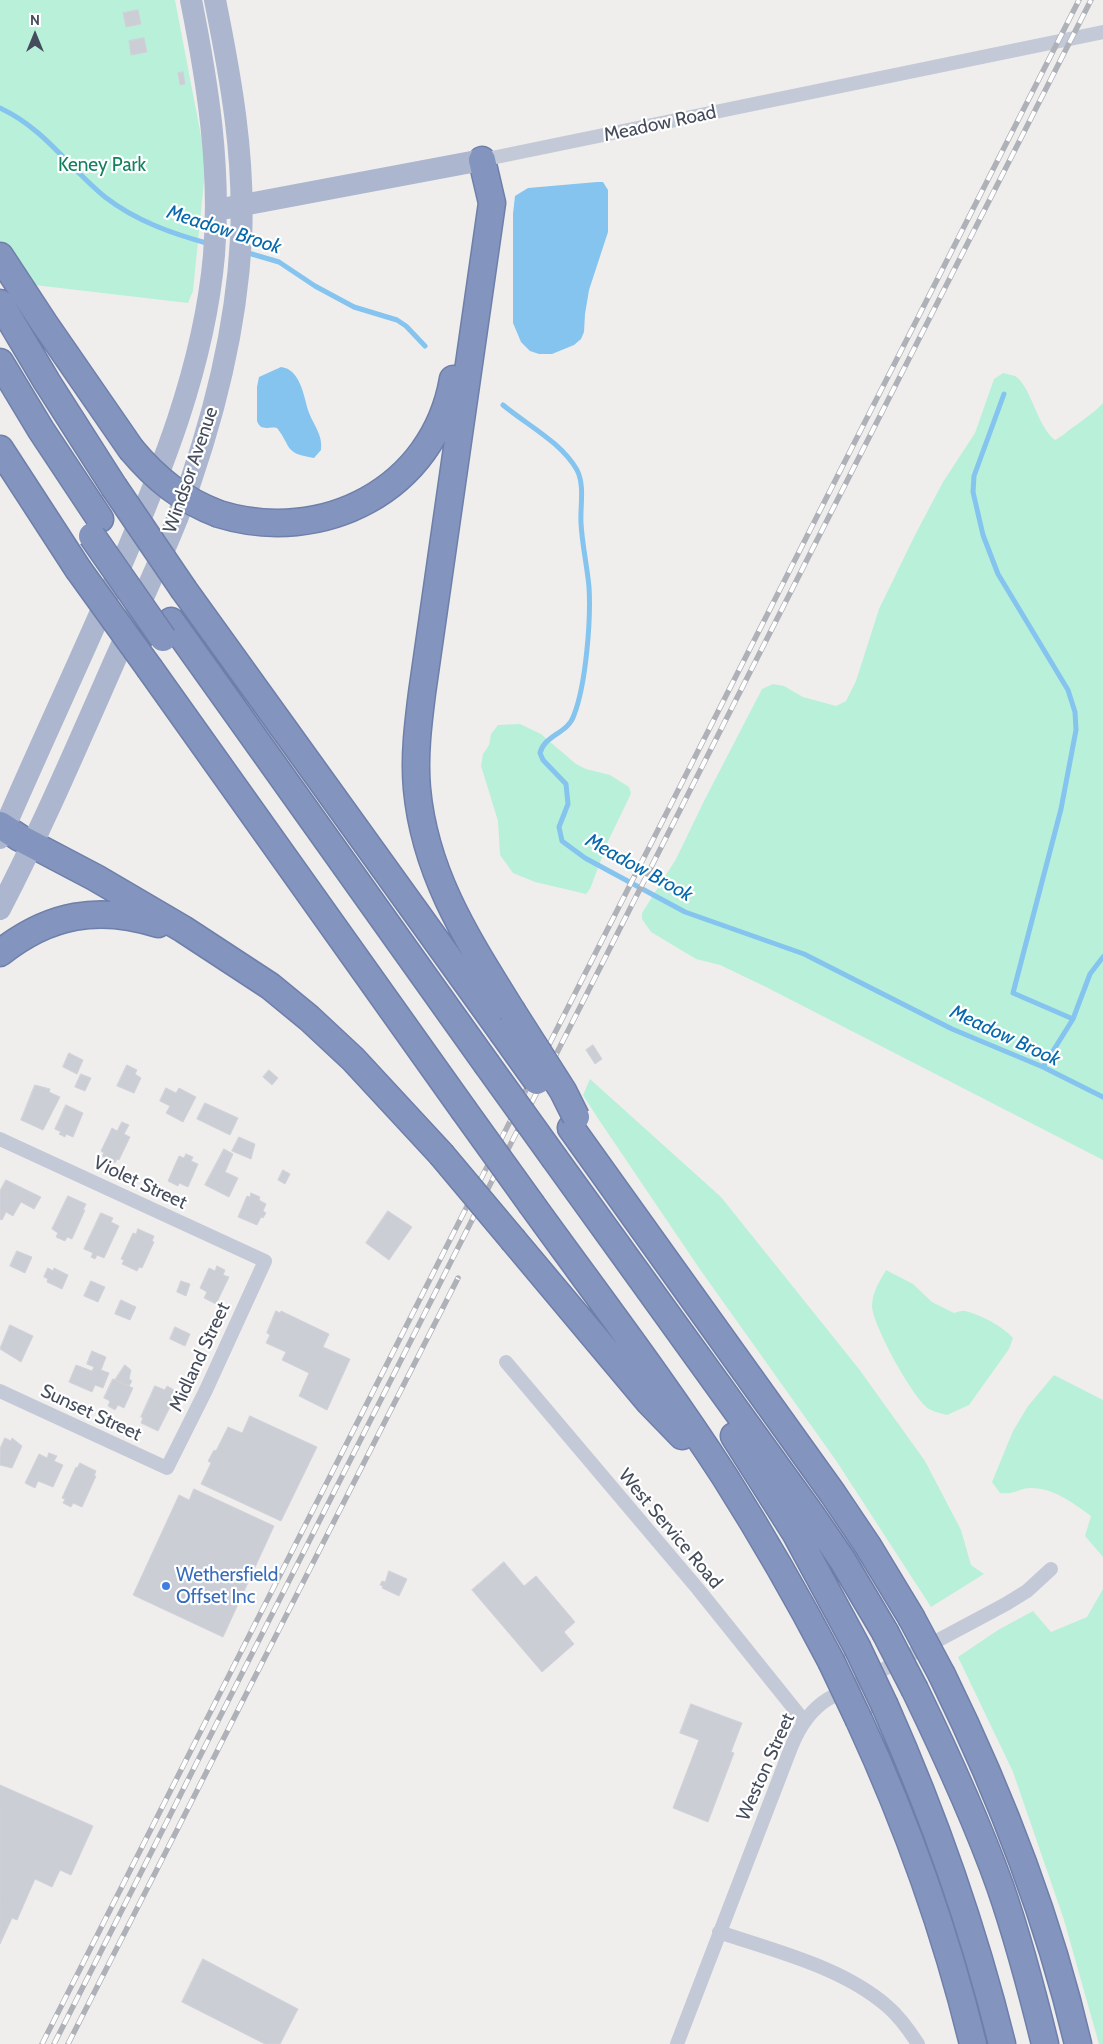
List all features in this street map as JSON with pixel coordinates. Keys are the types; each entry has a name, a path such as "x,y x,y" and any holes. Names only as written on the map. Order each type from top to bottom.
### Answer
{"highway":[{"path":"0,256 44,323 132,449 156,476 171,489 188,500 219,514 250,521 280,524 311,521 332,516 361,504 380,493 405,472 419,456 440,420 452,385 477,213 482,160"},
{"path":"482,160 492,202 422,693 417,731 416,777 423,830 442,889 507,1022"},
{"path":"0,303 46,382 184,590 507,1022 573,1123 598,1167 834,1494 872,1553 911,1617 942,1675 994,1790 1022,1860 1054,1956 1078,2044"},
{"path":"0,362 96,528"},
{"path":"0,394 551,1167 811,1514 843,1561 885,1632 915,1690 958,1782 1000,1885 1021,1952 1046,2044"},
{"path":"0,449 78,568 150,670 682,1414 724,1476 792,1587 859,1720 898,1811 934,1910 973,2044"},
{"path":"1,830 96,878 208,944 270,986 324,1031 375,1081 440,1154 664,1418 724,1476"},
{"path":"0,953 24,936 50,922 96,914 131,916 164,926 208,944"},
{"path":"551,1167 759,1473 815,1568 857,1647 919,1783 948,1858 970,1927 1002,2044"}],"main road":[{"path":"193,10 217,8"},
{"name":"Windsor Avenue","path":"0,909 32,845 166,545 191,481 207,432 224,367 240,262 242,206 240,154 236,117 217,8"},
{"name":"Windsor Avenue","path":"1,830 117,573 190,386 201,339 214,255 215,221 213,130 193,10"},
{"name":"Meadow Road","path":"215,221 242,206 482,160"}],"street":[{"name":"Meadow Road","path":"482,160 1103,32"},
{"name":"Violet Street","path":"0,1139 265,1261"},
{"name":"Midland Street","path":"167,1468 206,1390 265,1261"},
{"name":"West Service Road","path":"506,1362 698,1589 804,1721"},
{"name":"Sunset Street","path":"0,1391 167,1468"},
{"name":"Weston Street","path":"677,2044 792,1745 804,1721 812,1711 828,1698 1014,1600 1051,1569"},
{"path":"719,1932 827,1970 850,1981 878,1998 894,2012 918,2044"}],"green space":[{"name":"Keney Park","path":"0,0 175,0 206,162 193,291 188,303 0,281"},
{"path":"1003,373 1015,376 1021,381 1043,425 1055,440 1103,403 1103,1160 764,986 720,965 696,959 651,932 642,919 642,913 676,859 762,689 773,684 784,686 803,697 836,706 846,701 856,681 879,609 943,482 975,433 994,379"},
{"path":"520,724 541,734 576,764 586,769 610,775 629,787 631,793 629,798 609,839 590,889 586,894 535,882 513,873 500,855 498,821 481,766 483,754 489,745 491,734 498,725"},
{"path":"590,1079 721,1197 859,1369 925,1461 961,1530 971,1565 984,1574 931,1607 837,1462 699,1268 597,1117 583,1095"},
{"path":"886,1270 913,1284 932,1302 954,1313 964,1311 985,1318 1003,1329 1013,1338 1009,1349 969,1405 947,1415 929,1409 913,1391 885,1343 874,1314 872,1305 875,1291"},
{"path":"1054,1375 1103,1400 1103,1557 1085,1536 1091,1516 1077,1506 1055,1493 1039,1489 1027,1488 1009,1493 1000,1493 992,1482 1013,1431 1028,1406"},
{"path":"1103,1589 1103,2044 1099,2044 1064,1920 1013,1772 958,1657 998,1630 1033,1611 1051,1632 1087,1617"}],"water":[{"path":"603,182 608,190 608,232 589,290 584,332 581,339 574,345 552,354 539,354 530,351 521,342 513,323 513,214 515,196 528,188"},
{"path":"281,367 293,373 297,378 321,439 321,450 314,458 297,454 290,448 277,428 263,428 257,421 257,387 259,377"}],"building":[{"path":"138,10 141,24 126,27 123,13"},
{"path":"144,38 147,52 131,55 129,41"},
{"path":"183,72 185,84 180,85 178,73"},
{"path":"593,1045 602,1059 595,1064 586,1050"},
{"path":"69,1053 83,1060 77,1074 63,1067"},
{"path":"127,1065 137,1070 135,1074 141,1078 134,1093 117,1086"},
{"path":"269,1070 278,1078 272,1085 263,1077"},
{"path":"81,1074 91,1078 85,1091 75,1087"},
{"path":"35,1085 50,1089 49,1092 60,1097 43,1130 21,1120"},
{"path":"166,1088 176,1093 179,1088 196,1097 183,1122 166,1113 170,1106 160,1101"},
{"path":"205,1103 238,1118 230,1135 197,1119"},
{"path":"66,1105 83,1113 73,1137 66,1134 65,1137 55,1129"},
{"path":"122,1122 129,1125 124,1134 130,1137 119,1160 117,1159 115,1163 102,1156 104,1153 101,1151 112,1128 117,1131"},
{"path":"239,1137 255,1144 251,1159 232,1151"},
{"path":"224,1149 233,1154 225,1172 238,1178 229,1197 205,1185"},
{"path":"186,1154 193,1157 191,1161 198,1164 188,1187 179,1183 178,1186 168,1181 179,1156 184,1158"},
{"path":"283,1170 290,1174 285,1184 278,1180"},
{"path":"6,1180 41,1197 34,1209 21,1202 13,1216 6,1212 2,1220 0,1219 0,1191"},
{"path":"251,1193 260,1197 259,1200 266,1204 263,1211 266,1213 263,1218 261,1217 257,1225 238,1217 247,1196 250,1197"},
{"path":"68,1196 86,1204 72,1239 67,1237 65,1241 56,1237 58,1233 52,1229"},
{"path":"388,1211 412,1227 389,1260 366,1243"},
{"path":"101,1213 113,1218 111,1222 119,1226 104,1258 97,1255 95,1259 91,1257 93,1253 84,1249"},
{"path":"138,1229 154,1236 152,1241 154,1242 142,1268 139,1267 137,1271 122,1264 124,1260 121,1259 133,1233 136,1234"},
{"path":"17,1251 32,1257 25,1273 10,1266"},
{"path":"217,1266 225,1270 223,1275 229,1277 216,1304 204,1298 207,1292 200,1288 209,1268 215,1271"},
{"path":"48,1268 53,1271 54,1268 68,1275 62,1289 47,1282 48,1279 44,1277"},
{"path":"91,1281 105,1287 98,1302 84,1296"},
{"path":"181,1281 190,1284 186,1296 177,1292"},
{"path":"121,1300 136,1307 130,1320 115,1314"},
{"path":"276,1311 280,1313 281,1311 329,1334 323,1347 350,1359 327,1410 299,1396 309,1373 282,1360 286,1352 266,1343 270,1335 267,1333"},
{"path":"10,1325 33,1336 21,1362 0,1349"},
{"path":"175,1327 190,1334 185,1346 170,1339"},
{"path":"92,1351 106,1357 101,1370 109,1373 103,1388 95,1385 92,1392 69,1382 76,1365 92,1371 94,1367 87,1364"},
{"path":"125,1365 131,1370 129,1379 132,1381 129,1386 115,1380"},
{"path":"113,1379 133,1388 124,1408 118,1405 115,1410 108,1406 110,1401 104,1398"},
{"path":"155,1386 165,1390 167,1386 174,1390 173,1394 176,1395 158,1431 141,1423 143,1418 141,1417"},
{"path":"250,1416 317,1447 281,1521 201,1484 211,1463 208,1461 214,1450 216,1451 228,1427 242,1433"},
{"path":"5,1438 11,1441 12,1438 22,1446 12,1468 0,1465 0,1449"},
{"path":"49,1453 57,1456 54,1461 63,1465 53,1487 38,1481 35,1488 25,1483 39,1454 47,1458"},
{"path":"80,1463 96,1471 94,1476 96,1476 82,1507 73,1503 71,1507 63,1503 65,1499 62,1498 76,1467"},
{"path":"194,1489 274,1526 223,1637 133,1595 179,1495 189,1500"},
{"path":"504,1562 524,1586 536,1576 575,1622 564,1632 574,1644 542,1672 472,1590"},
{"path":"389,1571 407,1579 399,1596 382,1588 383,1586 380,1585 382,1581 385,1582"},
{"path":"691,1704 742,1723 731,1752 734,1753 708,1822 673,1808 699,1740 680,1733"},
{"path":"0,1785 93,1826 71,1875 60,1870 52,1887 35,1879 17,1920 12,1918 0,1944"},
{"path":"203,1959 298,2009 280,2044 265,2044 182,2002"}],"waterway":[{"name":"Meadow Brook","path":"0,108 43,137 105,197 129,213 155,226 210,244"},
{"name":"Meadow Brook","path":"245,252 279,262 315,286 354,307 397,320 406,326 425,346"},
{"path":"1004,394 974,476 973,492 983,535 998,574 1068,690 1075,712 1076,730 1061,809 1013,993 1073,1019 1043,1067"},
{"name":"Meadow Brook","path":"503,405 553,442 577,470 581,483 582,531 589,587 585,670 578,702 571,721 547,742 540,753 543,760 566,784 568,804 559,827 562,841 585,858 685,912 804,954 952,1029 1043,1067 1103,1097"},
{"path":"1073,1019 1090,974 1103,957"}],"railway":[{"path":"42,2044 1079,0"},
{"path":"54,2044 1091,0"},
{"path":"68,2044 458,1278"}],"place":[{"name":"Wethersfield Offset Inc","path":"166,1586"}]}
